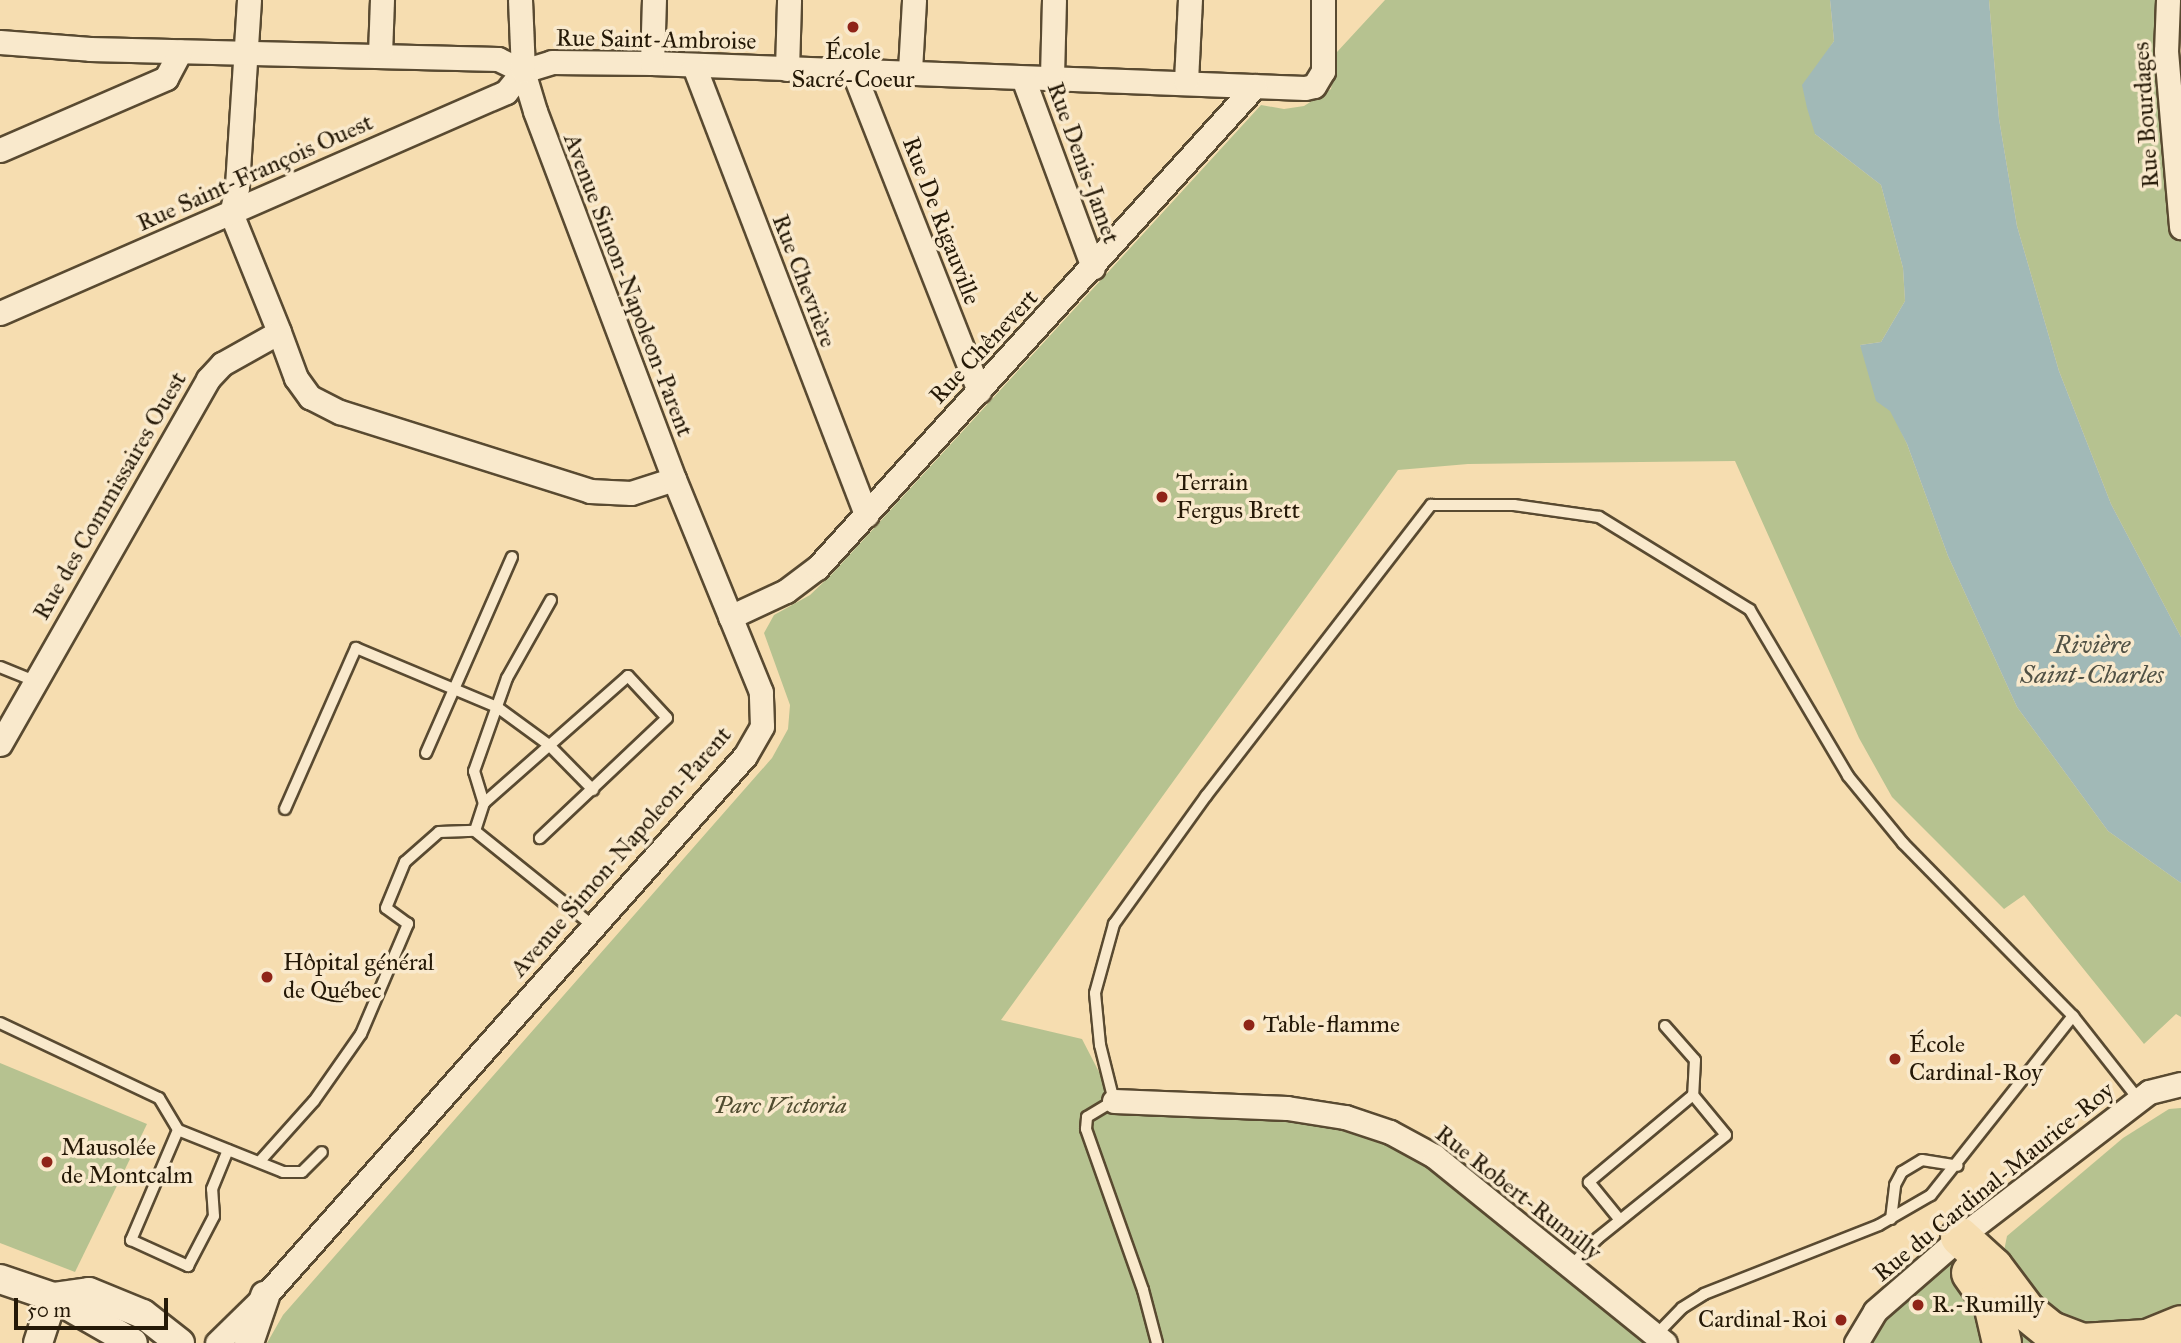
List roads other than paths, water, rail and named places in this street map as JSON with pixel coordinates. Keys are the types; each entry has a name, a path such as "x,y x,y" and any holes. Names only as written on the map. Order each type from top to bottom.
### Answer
{"highway":[{"path":"1961,1237 1993,1267 2026,1311 2051,1331 2082,1343 2147,1339 2181,1325"},
{"path":"1961,1237 1973,1279 1993,1304 2002,1343"}],"street":[{"path":"249,0 237,188 230,213 296,378 310,397 340,412 590,491 631,493 674,480"},
{"path":"380,54 382,0"},
{"name":"Avenue Simon-Napoleon-Parent","path":"217,1343 265,1296 745,756 762,726 761,692 674,480 523,71 520,0"},
{"path":"652,63 654,0"},
{"path":"788,69 789,0"},
{"path":"910,70 915,0"},
{"path":"1052,76 1055,0"},
{"path":"1186,81 1190,0"},
{"name":"Rue Saint-Ambroise","path":"523,71 552,62 652,63 853,71 910,70 1023,78 1052,76 1255,86 1314,86 1323,71 1323,0"},
{"name":"Rue Bourdages","path":"2168,0 2166,51 2181,226"},
{"path":"0,42 180,52 380,54 498,59 523,71"},
{"path":"0,150 166,78 180,52"},
{"name":"Rue Chevrière","path":"694,66 866,515"},
{"name":"Rue Saint-François Ouest","path":"0,313 506,92 523,71"},
{"name":"Rue De Rigauville","path":"853,71 979,391"},
{"name":"Rue Denis-Jamet","path":"1023,78 1093,267"},
{"name":"Rue Chênevert","path":"730,617 786,591 807,576 1093,267 1255,86"},
{"name":"Rue des Commissaires Ouest","path":"0,744 208,379 222,364 279,332"},
{"name":"Rue du Cardinal-Maurice-Roy","path":"1856,1343 1875,1311 1961,1237 2149,1092 2181,1084"},
{"name":"Rue Robert-Rumilly","path":"1114,1101 1287,1108 1345,1117 1390,1132 1434,1156 1660,1339"},
{"path":"0,1279 53,1297 133,1343"},
{"path":"53,1297 89,1292 143,1314 180,1343"},
{"path":"248,1343 265,1296"},
{"path":"38,1343 53,1297"}],"lane":[{"path":"1157,1343 1147,1300 1086,1129 1087,1117 1114,1101 1100,1045 1095,993 1114,924 1206,796 1432,505 1514,505 1599,517 1750,610 1848,776 1903,843 2073,1016 2138,1100"},
{"path":"426,753 512,557"},
{"path":"484,803 474,771 508,678 551,600"},
{"path":"285,809 356,648 497,707 550,745 593,790"},
{"path":"0,667 34,681"},
{"path":"475,831 484,803 628,676 667,718 540,838"},
{"path":"261,1160 314,1101 361,1034 408,924 386,908 405,862 439,832 475,831 592,925"},
{"path":"1660,1339 1682,1308 1704,1294 1891,1219 1931,1195 1958,1166 2073,1016"},
{"path":"0,1023 159,1098 177,1130 261,1160 284,1172 302,1172 322,1152"},
{"path":"1570,1267 1619,1220 1726,1135 1693,1095 1695,1060 1665,1026"},
{"path":"1619,1220 1589,1182 1693,1095"},
{"path":"177,1130 131,1240 188,1266 214,1216 212,1189 228,1150"},
{"path":"1891,1219 1895,1185 1902,1172 1922,1160 1958,1166"}],"water":[{"name":"Rivière Saint-Charles","path":"1830,0 1989,0 1999,119 2017,226 2059,371 2111,504 2181,637 2181,883 2108,831 2017,707 1948,556 1907,444 1890,411 1876,401 1860,345 1881,342 1905,301 1903,268 1881,185 1815,134 1807,108 1802,85 1834,41"}],"place":[{"name":"École Sacré-Coeur","path":"853,27"},
{"name":"Terrain Fergus Brett","path":"1162,497"},
{"name":"Hôpital général de Québec","path":"267,977"},
{"name":"Table-flamme","path":"1249,1025"},
{"name":"École Cardinal-Roy","path":"1895,1059"},
{"name":"Mausolée de Montcalm","path":"47,1162"},
{"name":"R.-Rumilly","path":"1918,1305"},
{"name":"Cardinal-Roi","path":"1841,1320"}],"park label":[{"name":"Parc Victoria","path":"780,1106"}]}
